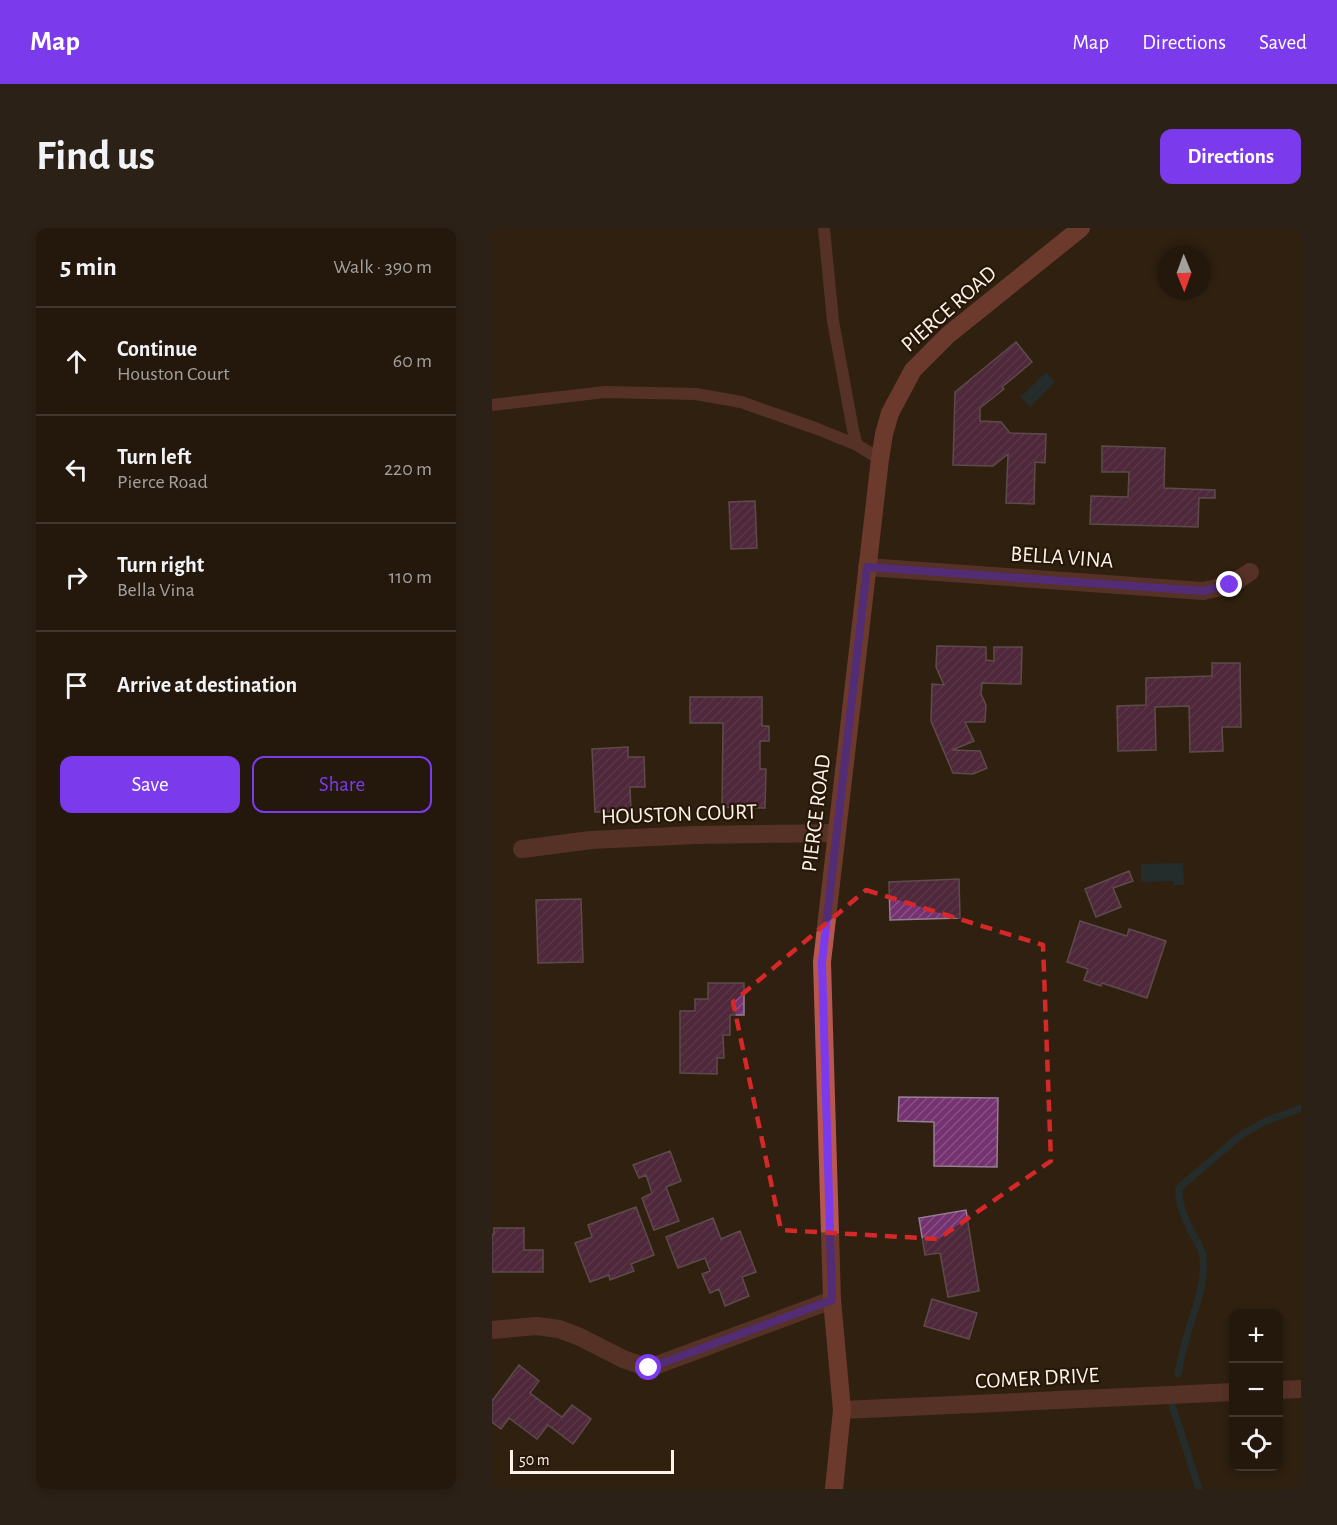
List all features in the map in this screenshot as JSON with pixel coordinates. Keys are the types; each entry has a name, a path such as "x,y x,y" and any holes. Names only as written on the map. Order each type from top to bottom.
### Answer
{"street":[{"name":"PIERCE ROAD","path":"834,1489 842,1410 832,1300 822,962 884,434 890,413 913,369 948,335 1081,228"},
{"name":"BELLA VINA","path":"867,567 1203,591 1230,585 1250,572"},
{"name":"HOUSTON COURT","path":"522,849 602,839 837,833"},
{"path":"492,1330 537,1326 559,1329 623,1359 649,1368 832,1300"},
{"path":"1283,1390 1301,1389"},
{"name":"COMER DRIVE","path":"842,1410 1229,1392"}],"lane":[{"path":"824,228 833,321 857,445"},
{"path":"492,405 605,392 696,394 741,402 815,428 857,445 880,459"}],"highlighted area":[{"path":"866,890 1043,945 1051,1161 938,1239 781,1230 733,1002"}],"water":[{"path":"1046,372 1055,382 1030,407 1021,397"},
{"path":"1183,863 1184,885 1174,885 1174,881 1141,882 1141,864"}],"building":[{"path":"1016,342 1032,362 980,408 980,421 1001,422 1010,433 1046,434 1045,463 1035,462 1034,504 1006,503 1008,454 993,466 953,465 955,392"},
{"path":"1102,446 1165,448 1164,488 1215,490 1215,498 1199,498 1198,527 1090,524 1091,496 1128,497 1129,472 1102,472"},
{"path":"755,501 757,548 731,549 729,502"},
{"path":"937,646 986,647 986,660 994,661 994,647 1022,647 1021,684 982,683 981,694 986,705 985,722 965,722 974,741 952,750 980,751 987,768 973,774 953,773 931,721 932,684 944,685 936,667"},
{"path":"1212,663 1240,663 1241,727 1222,727 1223,751 1190,752 1189,706 1155,707 1156,750 1118,751 1117,706 1146,705 1146,678 1212,676"},
{"path":"690,697 762,697 762,726 769,726 769,741 760,741 760,769 766,769 765,808 722,807 723,723 690,723"},
{"path":"628,747 628,757 644,757 645,787 630,787 631,811 595,812 592,749"},
{"path":"1129,871 1133,881 1113,888 1121,907 1096,917 1085,889"},
{"path":"959,879 960,918 890,920 889,882"},
{"path":"581,899 583,962 538,963 536,900"},
{"path":"1080,921 1127,936 1129,929 1166,941 1147,998 1102,983 1101,986 1084,980 1088,969 1067,962"},
{"path":"708,983 744,983 744,1015 730,1015 730,1035 723,1035 724,1058 717,1058 717,1074 680,1073 680,1011 695,1011 695,999 708,999"},
{"path":"899,1097 998,1098 997,1167 934,1166 934,1122 898,1121"},
{"path":"670,1151 681,1181 666,1187 679,1221 654,1230 642,1198 652,1193 646,1175 639,1178 633,1165"},
{"path":"636,1207 654,1255 631,1264 634,1271 610,1280 609,1275 590,1282 575,1243 592,1237 588,1225"},
{"path":"966,1210 979,1291 948,1297 940,1253 925,1255 919,1218"},
{"path":"713,1218 721,1239 740,1231 756,1272 742,1277 749,1296 725,1306 719,1289 710,1293 702,1274 710,1271 705,1258 678,1268 666,1237"},
{"path":"494,1228 524,1228 524,1250 543,1250 543,1272 492,1272"},
{"path":"932,1299 977,1313 969,1339 924,1326"},
{"path":"519,1365 539,1381 530,1393 562,1417 572,1405 591,1419 573,1444 548,1425 537,1439 509,1418 501,1429 492,1422 492,1401"}],"waterway":[{"path":"1178,1374 1200,1290 1203,1268 1202,1251 1181,1207 1179,1188 1241,1135 1264,1122 1301,1108"},
{"path":"1172,1405 1199,1489"}],"route":[{"path":"649,1368 832,1300 822,962 867,567 1203,591 1230,585"}]}
